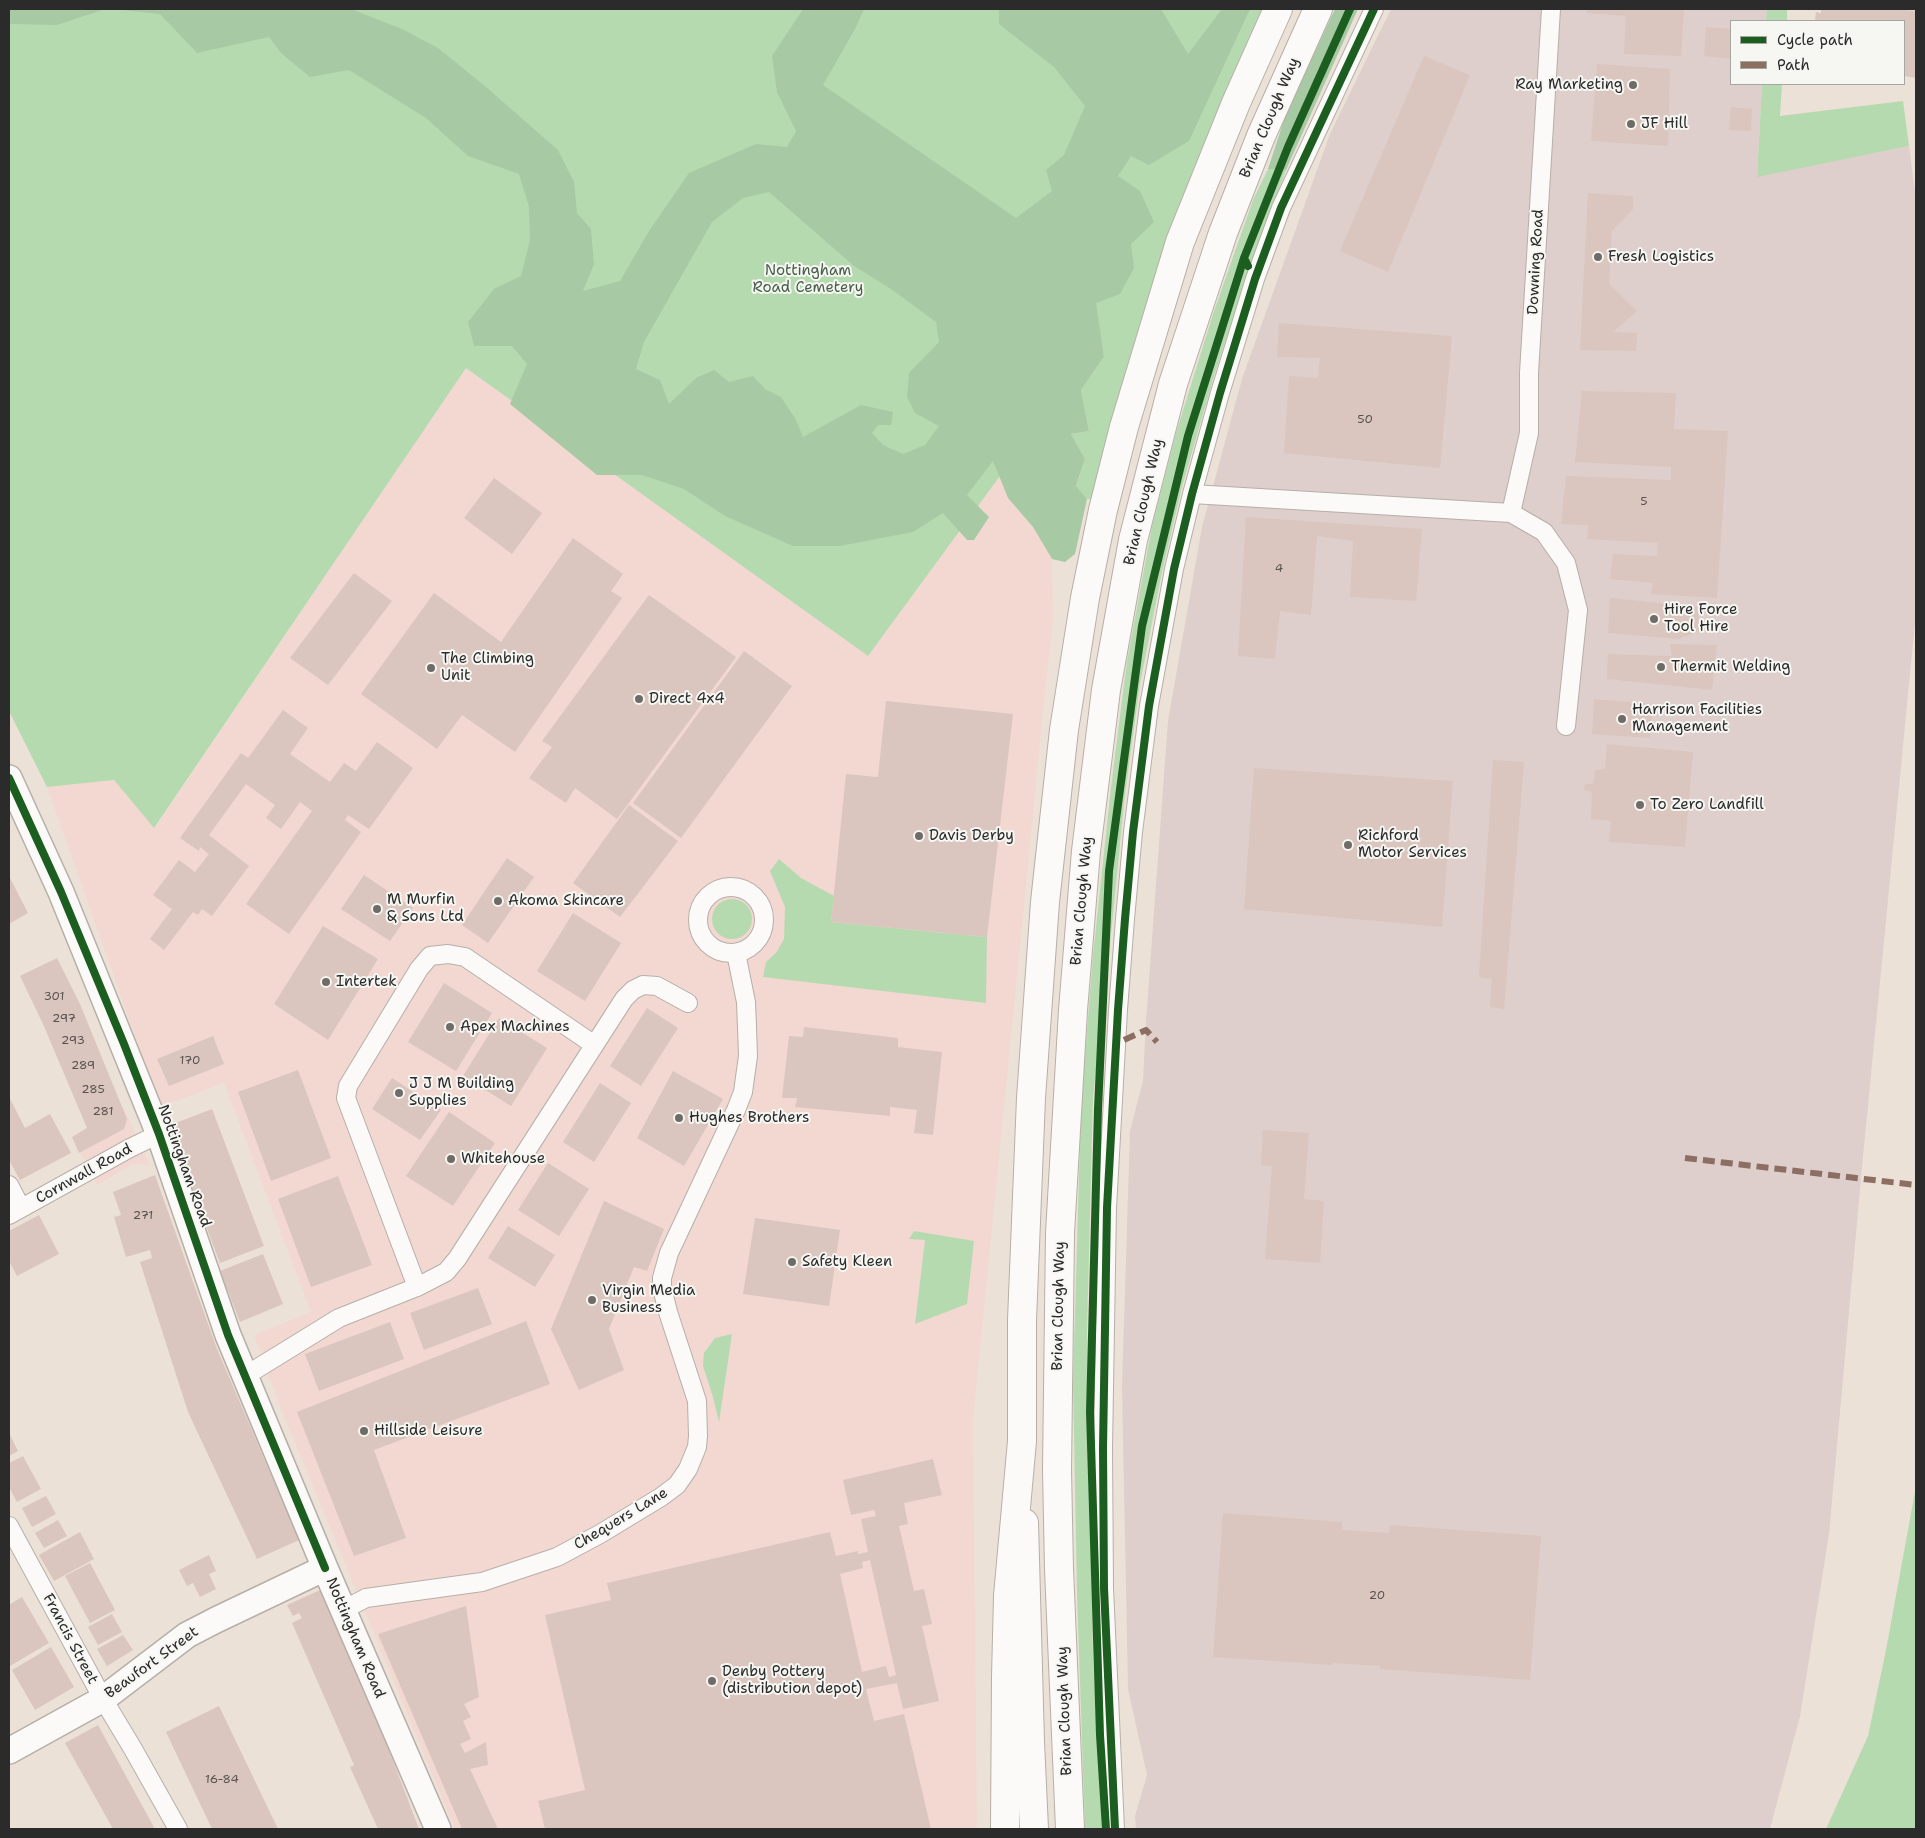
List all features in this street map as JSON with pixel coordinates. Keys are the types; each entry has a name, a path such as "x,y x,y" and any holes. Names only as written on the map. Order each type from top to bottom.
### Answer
{"main road":[{"path":"1034,1829 1022,1441 1022,1320 1025,1217 1037,1010 1045,902 1063,738 1085,598 1103,510 1124,427 1180,242 1236,103 1278,9"},
{"name":"Brian Clough Way","path":"1070,1829 1059,1568 1060,1233 1073,1010 1086,851 1106,690 1133,540 1176,375 1226,224 1261,136 1318,9"},
{"path":"1005,1829 1008,1596 1022,1441"}],"street":[{"path":"1115,1829 1104,1588 1103,1458 1107,1208 1125,919 1141,763 1158,652 1174,569 1192,494 1220,393 1264,254 1281,208 1374,9"},
{"name":"Downing Road","path":"1511,514 1529,433 1529,372 1551,9"},
{"path":"1192,494 1511,514 1544,532 1566,563 1578,610 1566,726"},
{"name":"Nottingham Road","path":"9,778 61,892 159,1134 228,1335 325,1568 438,1829"},
{"name":"Chequers Lane","path":"343,1610 366,1598 482,1582 557,1557 600,1534 661,1497 677,1485 688,1469 698,1436 697,1401 668,1312 662,1288 662,1278 669,1253 743,1092 748,1056 748,1027 746,1002 736,953"},
{"path":"417,1287 346,1098 348,1086 419,969 430,956 448,954 465,957 594,1044"},
{"path":"245,1376 339,1318 417,1287 446,1272 457,1259 624,999 633,990 643,986 657,986 688,1002"},
{"name":"Cornwall Road","path":"15,1211 159,1134"},
{"path":"9,1185 15,1211"},
{"name":"Francis Street","path":"9,1526 103,1699 178,1829"},
{"name":"Beaufort Street","path":"9,1751 103,1699 187,1636 216,1620 325,1568"}],"shaded area":[{"path":"1391,9 1767,9 1766,20 1730,20 1730,85 1762,85 1757,176 1909,146 1916,200 1916,612 1862,1167 1829,1534 1800,1716 1770,1829 1136,1829 1135,1816 1147,1775 1128,1689 1122,1386 1130,1131 1143,1081 1168,721 1202,527 1242,379 1330,134"},
{"path":"466,367 868,656 959,532 967,540 974,540 989,517 967,495 993,461 1008,498 1033,527 1052,559 1053,621 973,1421 977,1829 455,1829 281,1409 254,1335 311,1312 224,1083 160,1107 47,787 114,780 155,828"},
{"path":"123,1107 150,1165 133,1164 97,1185 72,1137"}],"green space":[{"name":"Nottingham Road Cemetery","path":"9,9 1264,9 1204,145 1136,337 1094,500 1087,499 1076,487 1085,459 1071,434 1089,431 1081,390 1104,357 1101,338 868,656 466,368 154,828 114,780 47,787 9,711"},
{"path":"9,9 105,9 57,25 9,24"},
{"path":"113,9 351,9 402,29 438,48 558,150 574,182 577,213 591,229 594,264 583,291 620,281 649,231 689,173 756,144 787,147 796,131 777,92 772,56 803,9 864,9 855,29 823,85 1016,218 1052,191 1046,170 1064,155 1085,106 1054,67 999,24 999,9 1161,9 1188,54 1222,9 1250,9 1189,141 1149,165 1131,156 1118,176 1140,191 1154,222 1131,244 1134,268 1120,294 1096,303 1104,357 1081,390 1089,431 1071,434 1085,459 1076,486 1087,499 1075,554 1065,562 1052,559 1033,527 1008,498 993,461 967,495 989,517 974,540 967,540 943,513 913,532 840,546 793,546 725,516 684,489 642,475 597,475 510,404 527,364 512,346 474,346 468,322 494,289 521,276 530,240 529,207 519,174 468,156 426,118 349,70 310,77 282,54 269,37 197,53 160,14","holes":["769,192 854,266 891,289 936,322 939,342 909,373 907,397 915,413 939,426 925,445 903,454 883,445 872,433 878,425 891,425 893,412 861,405 803,437 795,418 781,397 765,389 753,376 729,382 714,370 696,378 669,404 660,380 636,369 644,342 712,222 743,198"]},
{"path":"1335,9 1358,9 1286,170 1268,169 1286,114"},
{"path":"1767,9 1787,9 1787,20 1766,20"},
{"path":"1762,85 1782,85 1780,116 1903,101 1909,146 1757,177"},
{"path":"1268,169 1286,170 1250,265 1214,376 1182,487 1162,572 1140,684 1125,794 1093,1097 1087,1332 1093,1656 1102,1829 1085,1829 1077,1594 1073,1381 1081,1106 1093,955 1111,787 1127,661 1152,526 1176,433 1213,314 1253,200"},
{"path":"779,859 801,878 834,896 831,922 987,937 986,1003 763,977 766,962 776,953 784,939 785,907 770,871"},
{"path":"736,899 743,902 749,908 752,919 751,927 743,936 736,939 728,939 721,936 713,927 712,915 715,908 724,900"},
{"path":"914,1231 974,1241 967,1304 915,1324 925,1240 909,1239"},
{"path":"732,1334 719,1422 703,1366 704,1353 715,1338"},
{"path":"1916,1486 1916,1829 1826,1829 1868,1736"}],"building":[{"path":"1587,9 1684,10 1681,56 1624,54 1626,16 1587,13"},
{"path":"1821,9 1894,9 1916,11 1916,78 1905,76 1905,20 1815,20 1816,12 1821,13"},
{"path":"1706,27 1730,29 1730,59 1704,56"},
{"path":"1424,56 1470,75 1388,272 1340,251"},
{"path":"1597,64 1670,69 1668,146 1591,141"},
{"path":"1731,107 1752,109 1751,131 1729,130"},
{"name":"Fresh Logistics","path":"1588,193 1633,196 1633,209 1612,231 1609,284 1637,311 1613,332 1637,333 1636,351 1580,350"},
{"path":"1279,323 1452,336 1440,468 1284,453 1289,376 1318,378 1320,358 1277,357"},
{"path":"1582,391 1676,393 1674,429 1728,431 1717,598 1651,594 1653,583 1610,579 1613,554 1657,556 1658,543 1587,539 1588,525 1561,524 1566,476 1671,480 1671,467 1575,462"},
{"path":"494,478 542,513 512,554 464,518"},
{"path":"1246,517 1422,529 1416,601 1350,597 1353,541 1317,536 1311,615 1280,611 1275,659 1238,656"},
{"path":"573,538 623,574 611,591 622,598 515,752 462,715 437,749 361,694 434,593 501,642"},
{"path":"354,573 392,601 328,685 290,658"},
{"name":"Direct 4x4","path":"649,595 736,657 617,819 575,788 566,803 529,778 552,747 542,741"},
{"name":"Hire Force Tool Hire","path":"1610,598 1698,607 1699,631 1678,639 1608,633"},
{"name":"Thermit Welding","path":"1670,644 1717,645 1712,690 1607,679 1608,654 1672,656"},
{"path":"744,651 792,686 681,838 633,803"},
{"name":"Harrison Facilities Management","path":"1594,699 1653,704 1650,738 1592,734"},
{"name":"Davis Derby","path":"886,701 1013,714 987,937 831,922 846,774 878,777"},
{"path":"283,710 308,728 290,754 330,782 344,763 356,771 377,742 413,768 369,829 348,815 345,820 361,832 289,934 246,904 312,811 300,802 281,829 266,818 275,805 246,784 209,835 249,866 212,916 202,909 198,915 193,912 164,950 150,939 172,909 153,895 179,860 195,872 209,854 200,847 199,851 180,838 241,753 248,758"},
{"name":"To Zero Landfill","path":"1607,744 1693,752 1685,847 1609,842 1611,821 1591,819 1592,792 1584,790 1585,784 1593,784 1595,770 1605,769"},
{"path":"1493,760 1524,762 1504,1009 1490,1007 1492,979 1479,977"},
{"name":"Richford Motor Services","path":"1254,768 1453,781 1442,927 1244,909"},
{"path":"629,805 678,841 620,917 573,883"},
{"name":"Akoma Skincare","path":"507,858 534,877 488,943 462,925"},
{"name":"M Murfin & Sons Ltd","path":"364,875 413,908 390,941 341,909"},
{"path":"9,876 28,913 9,924"},
{"path":"573,913 621,943 585,1001 537,971"},
{"name":"Intertek","path":"323,926 378,959 328,1040 274,1004"},
{"path":"57,958 80,1004 127,1119 124,1129 79,1153 72,1137 87,1128 43,1024 20,976"},
{"name":"Apex Machines","path":"444,983 492,1013 456,1071 408,1042"},
{"path":"647,1008 678,1028 641,1086 610,1066"},
{"path":"499,1018 547,1048 511,1106 463,1076"},
{"path":"804,1027 898,1038 898,1047 942,1052 933,1135 914,1133 917,1110 890,1107 890,1116 795,1107 797,1098 782,1098 789,1036 803,1037"},
{"path":"213,1036 224,1064 169,1086 157,1059"},
{"path":"298,1070 331,1158 271,1181 238,1092"},
{"name":"Hughes Brothers","path":"673,1071 723,1099 684,1166 637,1138"},
{"name":"J J M Building Supplies","path":"392,1078 441,1110 420,1140 372,1109"},
{"path":"600,1083 631,1103 594,1162 563,1142"},
{"path":"9,1097 25,1128 50,1114 71,1153 20,1180 9,1160"},
{"path":"212,1109 264,1246 220,1263 168,1126"},
{"name":"Whitehouse","path":"449,1112 495,1143 453,1206 406,1176"},
{"path":"1263,1130 1309,1133 1304,1199 1324,1201 1320,1263 1265,1259 1272,1166 1261,1165"},
{"path":"548,1163 589,1189 559,1236 518,1210"},
{"path":"155,1175 217,1349 299,1540 257,1559 188,1412 140,1262 152,1258 150,1250 126,1257 114,1217 121,1215 113,1192"},
{"path":"338,1176 372,1265 311,1287 278,1199"},
{"name":"Virgin Media Business","path":"604,1201 664,1229 647,1271 634,1267 609,1329 624,1370 579,1390 551,1329"},
{"path":"39,1215 59,1254 17,1276 9,1261 9,1231"},
{"name":"Safety Kleen","path":"755,1218 840,1230 829,1306 743,1294"},
{"path":"508,1226 555,1255 535,1287 488,1258"},
{"path":"263,1254 283,1304 240,1322 220,1271"},
{"path":"478,1288 492,1324 424,1350 410,1313"},
{"name":"Hillside Leisure","path":"526,1321 550,1384 374,1450 406,1538 354,1556 297,1412"},
{"path":"390,1322 404,1359 319,1391 305,1354"},
{"path":"9,1433 18,1451 9,1456"},
{"path":"23,1456 41,1489 17,1502 9,1487 9,1463"},
{"name":"Denby Pottery (distribution depot)","path":"933,1459 942,1495 904,1503 908,1524 899,1526 914,1591 924,1589 932,1624 922,1626 939,1701 903,1709 897,1683 866,1689 874,1721 904,1714 931,1829 545,1829 538,1801 585,1790 545,1615 611,1600 607,1583 830,1532 836,1556 858,1551 858,1554 868,1552 861,1519 876,1516 874,1510 851,1515 843,1480","holes":["870,1560 896,1675 889,1677 886,1666 862,1672 840,1574 863,1568 862,1562"]},
{"path":"46,1496 56,1514 32,1527 22,1508"},
{"path":"1223,1513 1342,1522 1342,1530 1389,1533 1390,1525 1541,1536 1530,1680 1380,1669 1380,1666 1333,1663 1333,1665 1213,1657"},
{"path":"58,1520 67,1536 44,1548 35,1533"},
{"path":"80,1532 94,1559 54,1581 39,1555"},
{"path":"209,1555 216,1571 209,1574 216,1589 200,1597 193,1583 187,1586 179,1570"},
{"path":"90,1563 115,1610 90,1623 65,1576"},
{"path":"320,1590 389,1750 419,1829 378,1829 350,1767 354,1765 292,1623 302,1618 299,1613 293,1616 287,1605"},
{"path":"22,1597 49,1643 10,1666 9,1605"},
{"path":"466,1606 479,1697 464,1704 471,1717 463,1721 471,1739 460,1744 465,1753 486,1742 488,1765 470,1769 498,1829 462,1829 378,1634"},
{"path":"112,1614 122,1632 98,1645 88,1627"},
{"path":"123,1635 133,1650 107,1666 97,1649"},
{"path":"51,1647 74,1687 35,1710 12,1670"},
{"path":"219,1706 278,1829 212,1829 166,1732"},
{"path":"98,1725 155,1829 113,1829 65,1743"}],"marked path":[{"path":"1124,1040 1146,1030 1157,1042"},
{"path":"1685,1158 1916,1185"}],"cycle path":[{"path":"1248,266 1244,258 1288,147 1350,9"},
{"path":"1115,1829 1104,1588 1103,1448 1107,1208 1125,919 1133,832 1149,706 1174,569 1192,494 1220,393 1255,279 1281,208 1374,9"},
{"path":"1106,1829 1100,1735 1090,1412 1098,1109 1109,871 1142,626 1188,436 1244,258"},
{"path":"9,778 61,892 124,1044 159,1134 228,1335 325,1568"}],"place":[{"name":"Ray Marketing","path":"1633,85"},
{"name":"JF Hill","path":"1631,124"},
{"name":"Fresh Logistics","path":"1598,257"},
{"name":"Hire Force Tool Hire","path":"1654,619"},
{"name":"Thermit Welding","path":"1661,667"},
{"name":"The Climbing Unit","path":"431,668"},
{"name":"Direct 4x4","path":"639,699"},
{"name":"Harrison Facilities Management","path":"1622,719"},
{"name":"To Zero Landfill","path":"1640,805"},
{"name":"Davis Derby","path":"919,836"},
{"name":"Richford Motor Services","path":"1348,845"},
{"name":"Akoma Skincare","path":"498,901"},
{"name":"M Murfin & Sons Ltd","path":"377,909"},
{"name":"Intertek","path":"326,982"},
{"name":"Apex Machines","path":"450,1027"},
{"name":"J J M Building Supplies","path":"399,1093"},
{"name":"Hughes Brothers","path":"679,1118"},
{"name":"Whitehouse","path":"451,1159"},
{"name":"Safety Kleen","path":"792,1262"},
{"name":"Virgin Media Business","path":"592,1300"},
{"name":"Hillside Leisure","path":"364,1431"},
{"name":"Denby Pottery (distribution depot)","path":"712,1681"}]}
